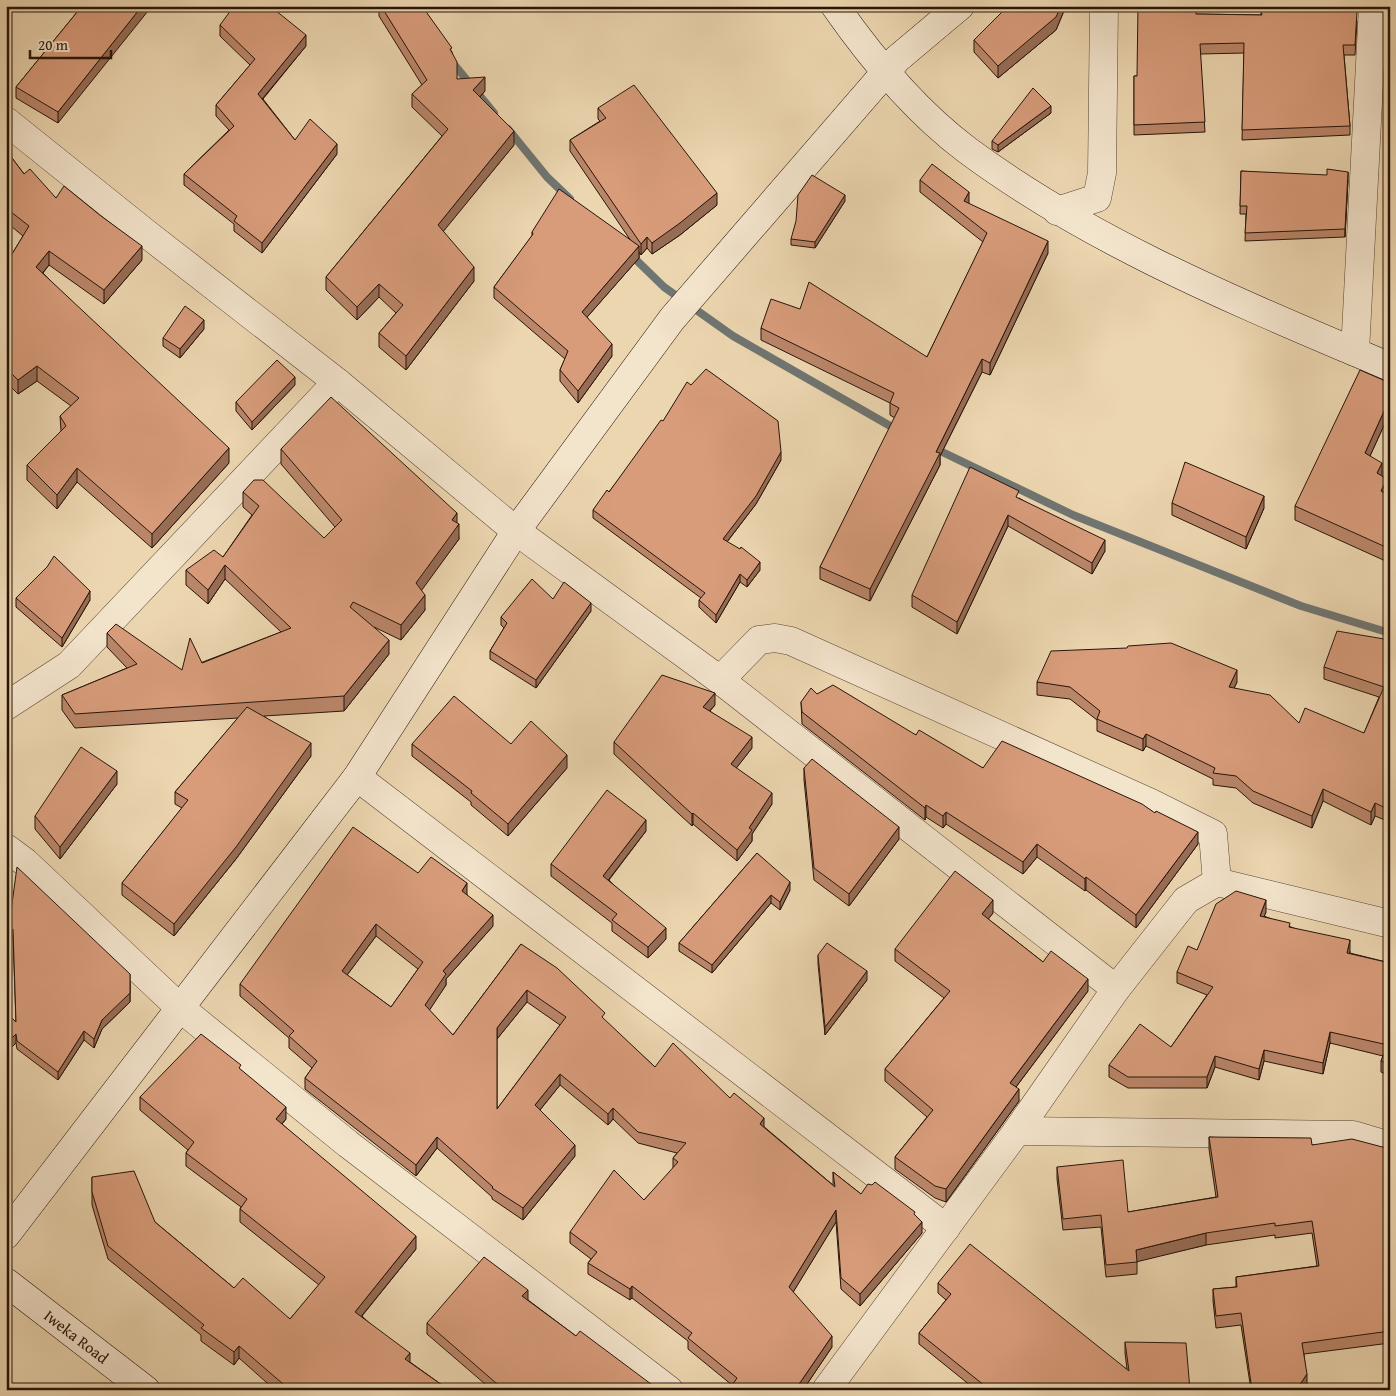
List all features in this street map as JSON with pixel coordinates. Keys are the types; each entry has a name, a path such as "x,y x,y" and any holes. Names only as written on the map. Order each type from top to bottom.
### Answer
{"street":[{"path":"835,6 864,49 913,102 966,149 1057,211 1251,308 1390,367"},
{"path":"6,1235 357,777 516,530 672,319 887,73 897,59 960,6"},
{"path":"1057,211 1097,198 1102,172 1104,6"},
{"path":"1355,352 1373,6"},
{"path":"6,122 338,382 516,530 720,680 1116,989"},
{"path":"6,706 69,665 338,382"},
{"path":"720,680 759,640 774,638 791,641 1142,799 1213,834 1217,882"},
{"path":"357,777 946,1228"},
{"path":"6,848 24,862 179,1007 348,1144 669,1390"},
{"path":"826,1390 1017,1131 1116,989 1186,900 1217,882 1390,924"},
{"path":"1017,1131 1353,1135 1390,1146"},
{"name":"Iweka Road","path":"6,1282 146,1390"}],"building":[{"path":"82,6 142,6 58,112 16,87"},
{"path":"234,6 270,6 306,35 258,94 295,140 310,119 337,144 262,243 234,221 237,216 184,174 234,126 216,105 255,59 220,25"},
{"path":"381,6 422,6 452,48 450,49 457,62 457,79 485,77 473,90 514,131 438,225 474,267 406,356 379,333 403,305 379,284 357,307 326,277 448,129 412,94 427,80"},
{"path":"1008,6 1061,6 1056,17 998,66 974,40"},
{"path":"1138,6 1195,6 1196,14 1262,15 1261,11 1271,11 1271,6 1345,6 1345,11 1357,11 1355,45 1343,45 1350,126 1242,130 1244,43 1200,44 1205,122 1134,125 1134,76 1137,76"},
{"path":"634,85 717,193 652,243 647,237 641,244 570,140 606,118 598,108"},
{"path":"1033,88 1051,106 998,145 992,141"},
{"path":"6,150 24,174 30,169 56,198 64,186 142,246 104,290 49,251 36,267 229,448 152,534 77,468 57,495 27,465 66,426 60,416 79,398 37,366 18,380 6,368 6,264 29,226 6,208"},
{"path":"932,164 969,192 964,201 1048,241 990,363 982,359 936,452 940,453 870,589 820,567 899,408 890,403 894,393 761,328 771,299 800,309 809,282 927,357 987,233 920,180"},
{"path":"1327,169 1348,172 1345,229 1245,233 1247,206 1240,206 1241,171 1327,175"},
{"path":"812,175 845,195 815,242 791,239 796,221 798,195"},
{"path":"559,189 639,246 582,312 612,344 578,391 560,370 568,351 494,287 533,234 532,232"},
{"path":"185,306 204,320 180,349 163,338"},
{"path":"277,360 295,377 252,422 236,402"},
{"path":"706,369 778,421 781,452 756,496 723,539 740,549 741,547 760,562 747,580 740,574 716,615 699,600 705,593 593,510 607,490 609,492 661,420 663,421 687,382 691,385"},
{"path":"1360,370 1390,383 1390,398 1365,453 1382,463 1377,473 1387,479 1381,491 1390,496 1390,549 1295,506"},
{"path":"331,397 457,513 452,520 459,524 416,583 425,595 401,625 353,602 350,607 389,640 344,696 75,714 62,695 137,664 107,633 116,624 182,670 190,638 202,663 291,628 225,565 208,590 186,570 214,550 223,557 259,506 243,492 254,480 263,480 324,538 342,520 281,449"},
{"path":"1185,462 1264,496 1246,537 1172,503"},
{"path":"970,467 1019,491 1016,497 1105,540 1092,563 1008,515 957,622 912,595"},
{"path":"54,556 90,591 62,638 16,598 47,567"},
{"path":"532,579 553,599 564,582 591,603 536,680 490,651 507,623 501,617"},
{"path":"1337,631 1390,640 1390,810 1375,803 1371,812 1323,789 1312,816 1253,791 1236,776 1213,773 1215,768 1146,734 1143,739 1097,719 1100,711 1070,687 1037,682 1051,651 1127,648 1128,646 1171,643 1237,670 1229,687 1270,695 1299,723 1305,708 1364,733 1384,687 1324,667"},
{"path":"662,675 715,693 703,707 752,737 731,764 772,793 749,828 752,830 737,850 692,814 614,742"},
{"path":"833,685 916,735 919,730 983,768 1002,741 1142,804 1155,813 1156,811 1198,832 1136,915 1086,877 1085,879 1037,844 1023,862 946,812 943,816 926,805 925,808 802,712 801,702 811,688 817,694"},
{"path":"454,696 511,744 531,721 567,755 508,824 471,793 472,791 412,744"},
{"path":"247,707 311,743 236,847 174,924 122,883 188,800 175,792"},
{"path":"81,747 117,771 60,847 35,816"},
{"path":"812,759 899,827 849,894 814,868 804,768"},
{"path":"607,790 646,820 603,876 666,928 648,947 612,920 617,914 551,864"},
{"path":"353,827 418,873 431,857 467,883 462,891 493,915 443,971 446,974 425,1005 453,1035 521,944 557,968 605,1013 602,1017 655,1067 673,1043 730,1098 734,1093 764,1118 760,1124 835,1187 833,1172 861,1194 868,1184 872,1185 875,1182 915,1212 914,1214 922,1222 860,1294 841,1278 836,1210 789,1287 832,1336 795,1390 729,1390 737,1378 688,1338 692,1333 632,1286 630,1289 588,1263 597,1252 570,1232 614,1170 644,1200 678,1162 673,1158 686,1143 638,1132 613,1108 608,1114 560,1074 535,1105 575,1145 523,1208 492,1188 437,1137 416,1165 305,1078 317,1061 289,1036 294,1031 240,984","holes":["376,924 423,962 391,1007 342,971","527,990 566,1017 497,1109 497,1028"]},
{"path":"757,853 790,882 780,902 771,895 712,965 679,943"},
{"path":"17,867 130,974 130,993 102,1020 94,1039 84,1031 58,1072 17,1041 16,1034 6,1044 6,1013 16,1022 13,929 8,933"},
{"path":"955,871 993,900 982,914 1043,962 1051,951 1088,979 1010,1083 1019,1089 946,1189 935,1186 895,1157 933,1110 885,1069 950,991 895,949"},
{"path":"1236,891 1266,900 1260,916 1290,923 1289,927 1350,940 1347,953 1390,963 1390,1065 1381,1061 1388,1045 1330,1032 1323,1063 1264,1050 1259,1069 1215,1056 1207,1077 1128,1077 1109,1065 1140,1024 1171,1047 1213,987 1177,972 1188,946 1197,950 1216,904"},
{"path":"827,943 867,971 825,1027 818,955"},
{"path":"201,1034 241,1065 239,1068 286,1107 276,1119 416,1236 355,1312 410,1353 405,1359 449,1390 290,1390 239,1346 234,1352 201,1328 204,1325 108,1246 92,1192 92,1177 134,1171 155,1222 234,1288 243,1278 290,1319 325,1277 240,1209 247,1199 186,1153 194,1142 140,1097"},
{"path":"1209,1137 1311,1138 1312,1145 1352,1139 1390,1149 1390,1331 1302,1343 1307,1374 1299,1386 1276,1390 1252,1390 1241,1313 1216,1316 1213,1289 1237,1287 1236,1277 1319,1266 1312,1221 1275,1226 1275,1223 1206,1233 1136,1250 1137,1262 1106,1265 1101,1215 1063,1219 1057,1167 1123,1160 1128,1212 1218,1197"},
{"path":"970,1244 1129,1371 1125,1342 1186,1343 1190,1390 990,1390 919,1333 951,1294 938,1283"},
{"path":"484,1257 528,1290 522,1296 576,1336 580,1331 659,1390 504,1390 427,1323"}],"waterway":[{"path":"452,62 494,113"},
{"path":"508,129 547,177 570,199"},
{"path":"630,254 664,287 733,336 899,431"},
{"path":"934,448 1073,515 1301,606 1390,633"}]}
